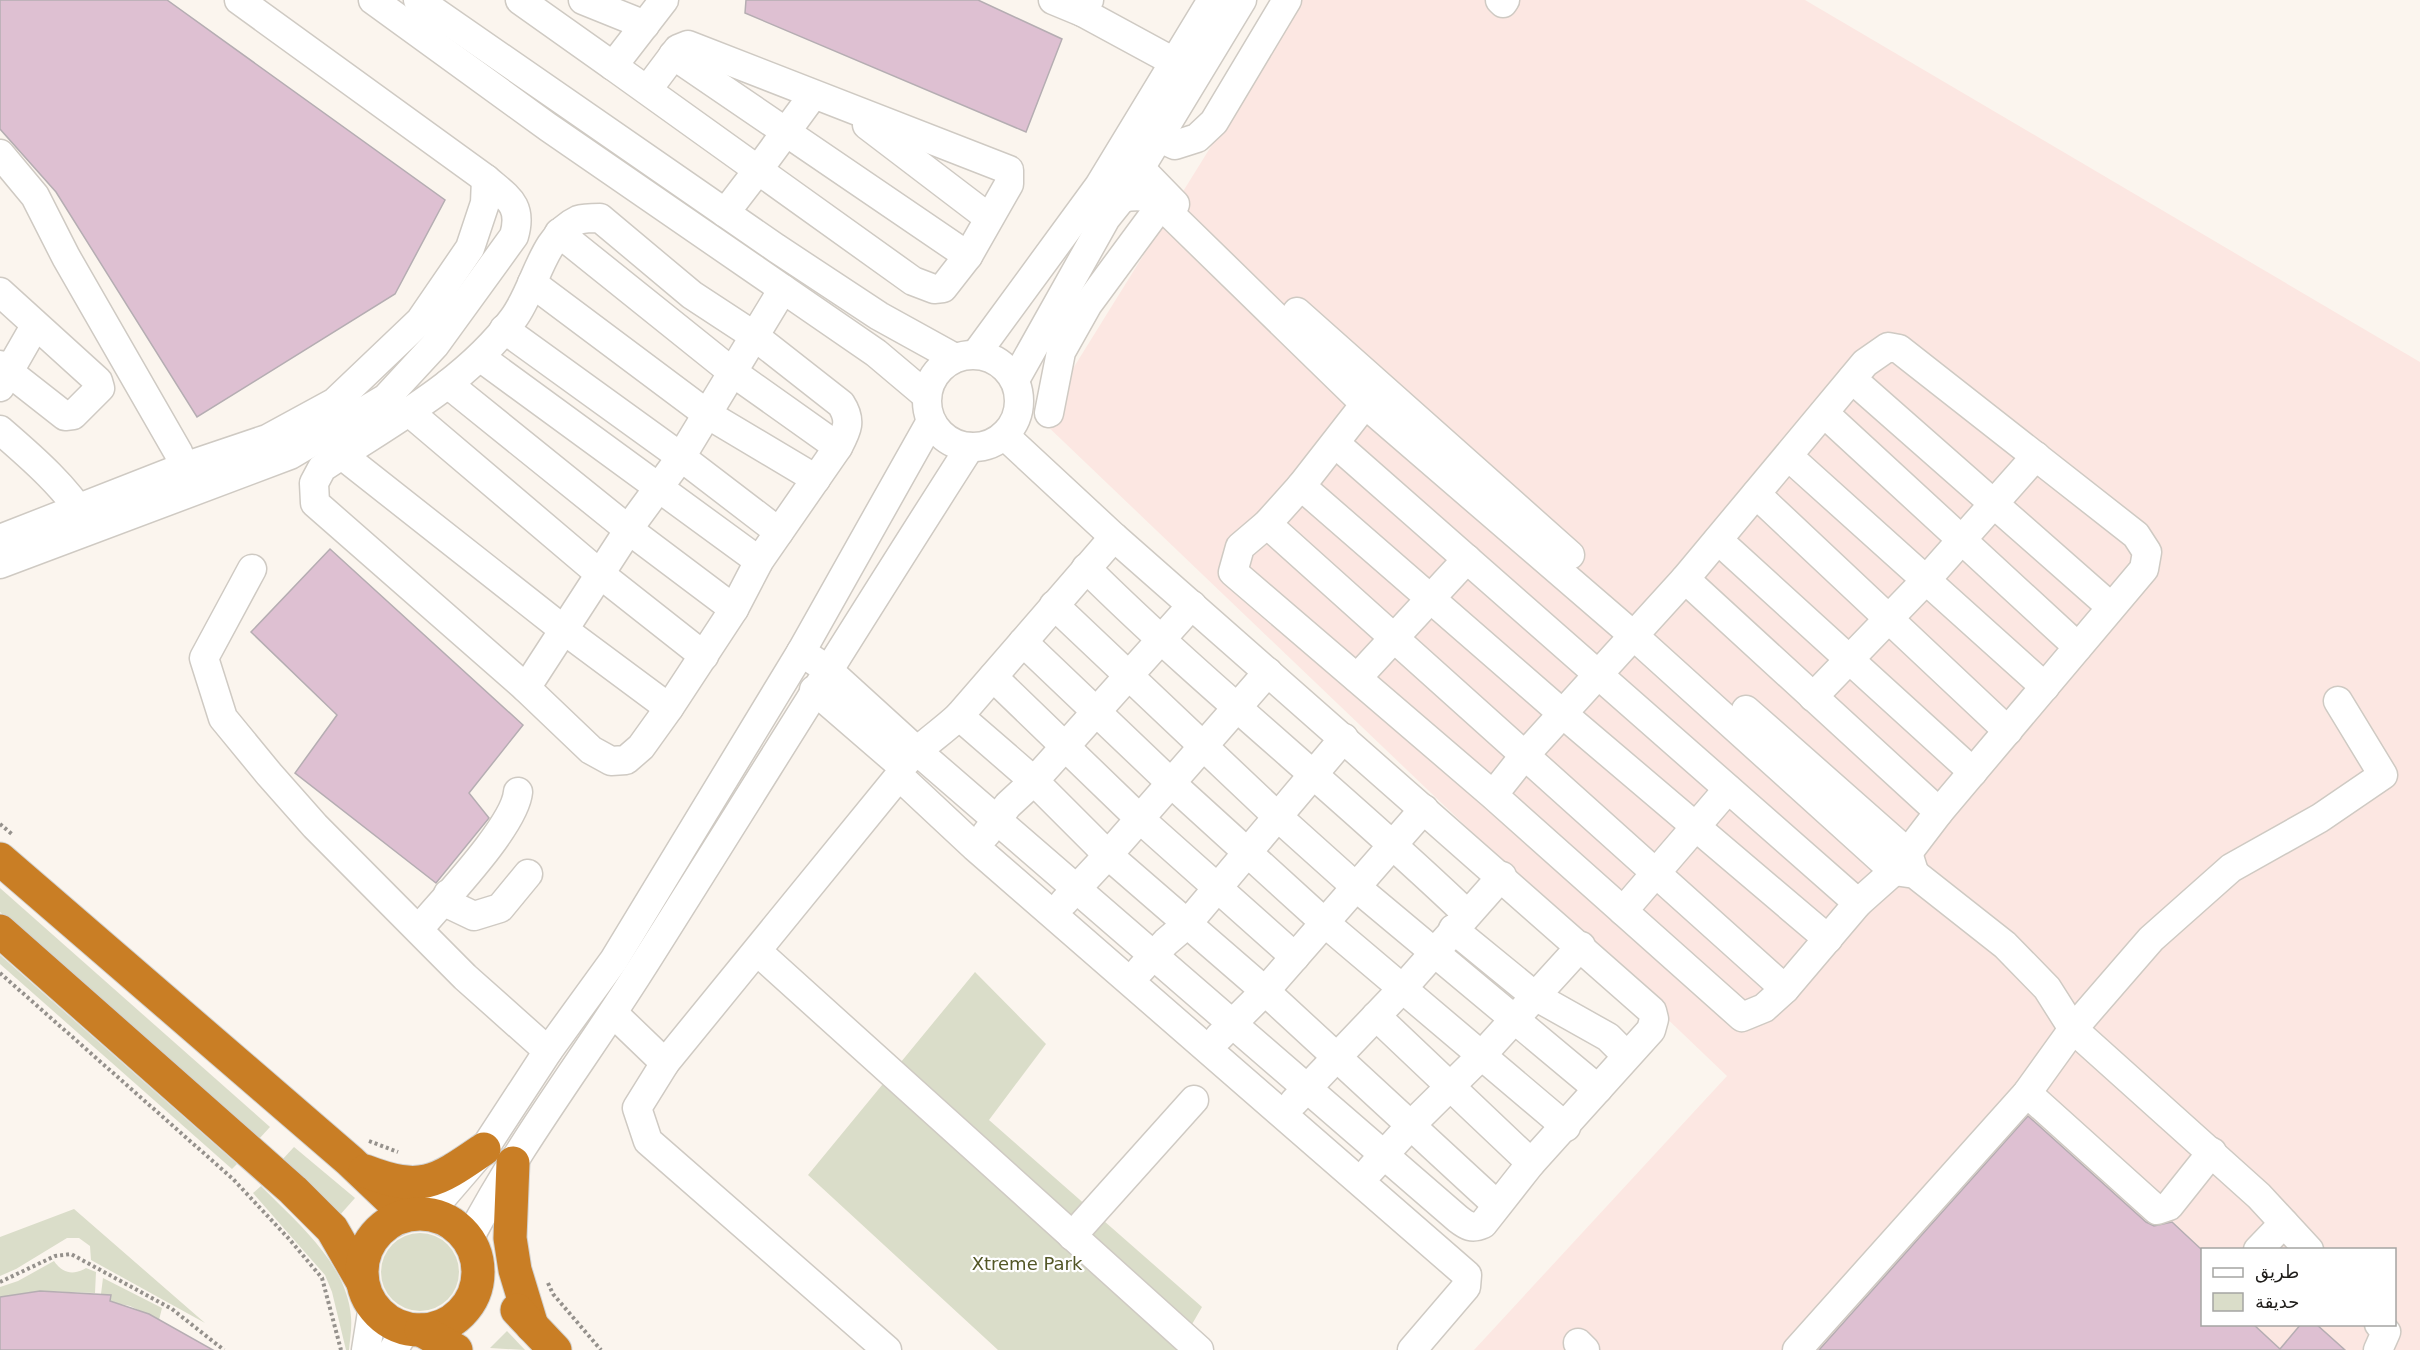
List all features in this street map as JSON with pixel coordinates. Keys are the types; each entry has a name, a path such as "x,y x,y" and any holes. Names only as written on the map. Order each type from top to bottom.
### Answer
{"highway":[{"path":"0,859 390,1199 416,1215 451,1222 532,1326 555,1350"},
{"path":"0,931 293,1190 333,1229 368,1293 388,1320 407,1336 456,1350"},
{"path":"357,1168 394,1182 412,1184 498,1156 515,1270 532,1326"},
{"path":"368,1293 362,1264 371,1241 388,1223 416,1215"},
{"path":"407,1336 437,1328 464,1311 475,1290 474,1252"}],"street":[{"path":"0,539 85,519 290,455 386,398 435,345 514,236 519,219 513,203 486,179 239,0"},
{"path":"373,0 548,127 898,369 929,409 947,440 970,447 982,446 1004,435 1012,427 1019,410 1020,395 1015,380 999,362 966,356 879,316 725,213 418,0"},
{"path":"520,0 648,89 921,286 943,288 968,256 1010,184 1010,170 688,45 682,46 648,89"},
{"path":"583,0 645,25"},
{"path":"614,66 664,0"},
{"path":"1053,0 1085,6 1176,63"},
{"path":"1158,137 1175,146 1197,138 1214,122 1287,0"},
{"path":"1500,0 1503,3 1505,0"},
{"path":"1015,380 1106,218 1122,198 1158,137 1231,1"},
{"path":"474,1252 494,1190 498,1156 548,1051 614,960 801,652 929,409 934,375 942,366 966,356 1099,186 1176,63 1231,1"},
{"path":"674,56 968,256"},
{"path":"725,213 813,95"},
{"path":"842,106 989,218"},
{"path":"0,154 35,196 66,257 184,467"},
{"path":"1140,168 1365,404 1640,630"},
{"path":"0,564 184,467 267,439 334,402 420,321 470,248 485,203 486,179"},
{"path":"1122,198 1137,195 1152,198 1218,251 1906,866 2005,945 2048,988 2073,1029 2212,1152 2307,1248"},
{"path":"1049,413 1061,351 1088,304 1161,204"},
{"path":"600,218 692,295 753,334 841,404 848,414 848,428 838,447 759,561 734,609 704,656 640,747 626,760 611,760 591,750 526,688 315,503 314,483 322,468 448,384 480,357 514,318 532,283 559,233 579,219 600,218"},
{"path":"559,233 731,371 838,447"},
{"path":"532,283 707,414 816,479"},
{"path":"526,688 657,487 681,457 753,334 783,289"},
{"path":"0,291 98,381 100,388 73,415 65,416 3,376 45,333"},
{"path":"504,329 681,457 778,532"},
{"path":"45,333 86,351 112,337"},
{"path":"1365,404 1301,486 1267,524 1240,547 1233,572 1493,795 1742,1017 1764,1008 1785,989 1858,903 1906,866 1939,813 2144,569 2147,552 2136,535 1899,349 1888,347 1865,363 1685,579 1524,756 1493,795"},
{"path":"480,357 759,561"},
{"path":"1852,379 2111,608"},
{"path":"448,384 629,530 734,609"},
{"path":"408,411 600,573 704,656"},
{"path":"1824,413 2078,647"},
{"path":"0,430 85,519"},
{"path":"906,764 997,820 1467,1226 1476,1228 1483,1224 1531,1163 1566,1127 1626,1055 1651,1030 1654,1019 1652,1011 1502,876 1114,537 1004,435"},
{"path":"1336,444 1858,903"},
{"path":"416,1215 498,1156 613,1013 821,679 970,447"},
{"path":"342,455 564,630 669,708"},
{"path":"1788,456 2045,687"},
{"path":"1813,697 1926,580 1992,502 2036,456"},
{"path":"1301,486 1563,714 1828,939"},
{"path":"1756,494 2008,731"},
{"path":"1267,524 1785,989"},
{"path":"887,1350 648,1142 637,1108 665,1063 758,952 906,764 959,716 1114,537"},
{"path":"1718,540 1973,772"},
{"path":"1357,678 1467,559"},
{"path":"1086,568 1313,776 1394,843 1460,921 1535,996 1608,1037 1626,1055"},
{"path":"252,569 204,658 223,718 315,826 465,977 548,1051"},
{"path":"1685,579 1939,813"},
{"path":"1054,605 1278,817 1356,887 1598,1089"},
{"path":"975,847 1192,605"},
{"path":"1023,642 1171,783 1325,924 1480,1057 1566,1127"},
{"path":"801,652 821,679 906,764 975,847 1467,1275 1466,1287 1412,1350"},
{"path":"1052,914 1108,855 1268,672"},
{"path":"993,677 1140,819 1294,957"},
{"path":"1797,1350 2027,1093 2073,1029 2151,939 2231,868 2320,818 2383,775 2338,702"},
{"path":"959,716 1034,781 1108,855 1265,991 1497,1204"},
{"path":"1128,980 1154,957 1166,942 1188,924 1344,738"},
{"path":"1623,911 1657,875 1728,789"},
{"path":"419,929 500,830 517,805 518,792"},
{"path":"1207,1049 1265,991 1424,809"},
{"path":"448,894 453,906 474,916 500,908 528,874"},
{"path":"1282,1115 1402,989 1433,951 1502,876"},
{"path":"1360,1182 1412,1124 1480,1057 1581,946"},
{"path":"758,952 1199,1350"},
{"path":"613,1013 665,1063"},
{"path":"1376,1016 1531,1163"},
{"path":"2027,1093 2157,1210 2169,1206 2212,1152"},
{"path":"1072,1236 1194,1100"},
{"path":"2260,1248 2284,1223"},
{"path":"366,1350 368,1293"},
{"path":"2378,1350 2386,1332 2381,1326"}],"path":[{"path":"0,973 233,1179 290,1240 322,1278 341,1350"},
{"path":"0,1282 55,1256 71,1254 172,1310 224,1350"}],"shaded area":[{"path":"1302,0 1805,0 2420,362 2420,1350 1474,1350 1727,1076 1041,420"}],"green space":[{"path":"0,888 270,1127 258,1140 0,912"},
{"path":"0,955 237,1164 232,1169 0,964"},
{"name":"Xtreme Park","path":"975,972 1046,1044 989,1120 1202,1307 1177,1350 998,1350 808,1175"},
{"path":"294,1147 355,1198 339,1216 282,1160"},
{"path":"261,1186 318,1245 340,1279 351,1317 349,1350 346,1350 332,1292 325,1275 253,1193"},
{"path":"74,1209 205,1323 91,1260 90,1246 79,1238 67,1238 16,1269 0,1276 0,1237"},
{"path":"412,1233 428,1233 442,1239 453,1250 459,1264 459,1280 453,1294 442,1305 428,1311 412,1311 398,1305 387,1294 381,1280 381,1264 387,1250 398,1239"},
{"path":"54,1261 64,1271 77,1272 86,1268 96,1272 95,1293 40,1291 0,1297 0,1287 18,1281"},
{"path":"103,1278 162,1308 159,1320 130,1306 110,1302 110,1295 101,1294"},
{"path":"507,1331 525,1350 490,1348"}],"building":[{"path":"0,0 167,0 445,200 395,294 197,417 56,192 0,129"},
{"path":"746,0 978,0 1062,39 1026,132 745,13"},
{"path":"330,549 523,725 469,793 489,818 436,883 295,773 337,715 251,632"},
{"path":"2028,1116 2146,1222 2154,1226 2172,1222 2201,1249 2201,1326 2255,1326 2280,1349 2299,1326 2318,1326 2345,1350 1819,1350"},
{"path":"40,1291 111,1295 110,1301 149,1314 213,1350 0,1350 0,1297"}]}
